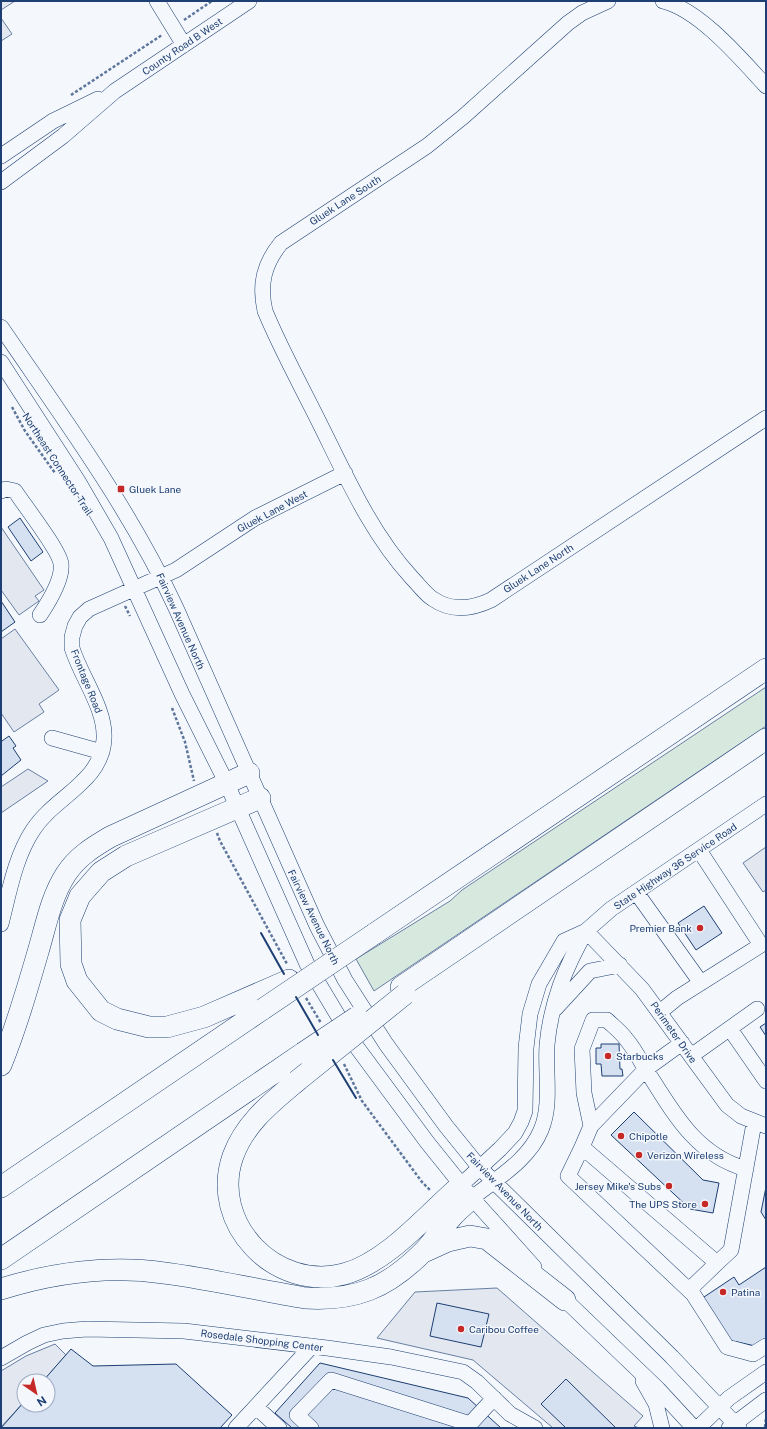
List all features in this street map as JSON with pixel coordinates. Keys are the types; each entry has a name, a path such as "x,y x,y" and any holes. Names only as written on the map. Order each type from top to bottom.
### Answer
{"highway":[{"path":"1,1187 289,980 314,975 766,669"},
{"path":"1,1259 303,1053 403,990 495,923 766,739"},
{"path":"1,1065 17,1022 52,904 58,888 78,859 91,848 110,837 249,773"},
{"path":"259,1001 211,1014 183,1024 168,1027 133,1024 117,1019 101,1011 88,997 77,981 71,964 70,920 80,896 101,872 126,856 236,807 260,798"},
{"path":"403,990 253,1120 236,1150 229,1175 231,1204 242,1232 260,1254 274,1265 292,1272 309,1276 326,1276 343,1274 359,1268 467,1192"},
{"path":"1,1289 54,1276 93,1271 128,1270 163,1272 305,1298 346,1298 366,1292 384,1284 424,1252 453,1215 467,1192"},
{"path":"424,1252 448,1241 470,1236 487,1239 565,1300"}],"street":[{"path":"157,1 184,45"},
{"name":"County Road B West","path":"1,182 63,136 115,91 249,1"},
{"name":"Gluek Lane South","path":"345,473 265,311 262,297 262,282 265,267 281,243 292,234 389,172 439,137 479,104 582,13 608,1"},
{"path":"663,1 686,10 702,21 764,81"},
{"name":"County Road B West","path":"1,156 53,121 115,91"},
{"name":"Fairview Avenue North","path":"1,327 124,510 161,576 302,896 345,980 386,1044 446,1126 480,1168 720,1407 734,1426"},
{"path":"1,362 78,480 111,538 135,588 172,674 227,784 307,964 372,1070 467,1192 565,1300 636,1368 694,1428"},
{"name":"Gluek Lane North","path":"345,473 365,514 383,543 404,569 433,599 444,605 467,608 480,606 491,600 766,418"},
{"name":"Gluek Lane West","path":"161,576 176,570 255,518 345,473"},
{"path":"1,491 6,489 15,492 59,557 60,573 49,600 40,615"},
{"name":"Frontage Road","path":"1,924 18,862 33,829 57,803 88,777 96,766 102,752 104,739 103,725 72,648 72,637 80,617 89,609 161,576"},
{"path":"52,738 102,752"},
{"name":"State Highway 36 Service Road","path":"586,931 611,909 766,804"},
{"path":"660,1012 678,998 761,945 699,850"},
{"path":"636,892 701,983"},
{"path":"467,1192 480,1168 515,1133 525,1111 526,1048 530,1014 539,984 564,941 586,931"},
{"path":"467,1192 493,1181 512,1167 529,1150 541,1130 546,1108 548,1045 552,1013 558,987 586,931"},
{"name":"Perimeter Drive","path":"586,931 642,989 727,1105 741,1116 760,1124"},
{"path":"552,1013 571,989 590,970 620,965"},
{"path":"691,1056 757,1008"},
{"path":"591,1126 584,1093 582,1049 593,1020 607,1020 627,1040 694,1139 715,1156 730,1165 746,1169"},
{"path":"730,1029 766,1081"},
{"path":"682,1043 646,1069 591,1126 568,1176 689,1290 727,1347 753,1354 766,1346"},
{"path":"689,1290 731,1250 746,1169 760,1124"},
{"path":"582,1147 717,1263"},
{"name":"Rosedale Shopping Center","path":"1,1358 44,1335 63,1331 87,1329 184,1331 312,1346 391,1357 457,1370 473,1378 494,1398 512,1421 535,1428"},
{"path":"236,1428 312,1346"},
{"path":"636,1368 656,1404 662,1428"},
{"path":"698,1428 720,1407 766,1372"},
{"path":"312,1428 297,1415 331,1380 470,1424 494,1398"},
{"path":"734,1426 766,1400"},
{"path":"256,1407 279,1428"}],"path":[{"path":"66,98 212,1"},
{"name":"Northeast Connector Trail","path":"11,405 25,431 57,476"},
{"path":"765,1427 766,1418"}],"shaded area":[{"path":"1,1 15,1 1,10"},
{"path":"1,18 12,34 1,41"},
{"path":"1,527 44,590 35,596 39,601 19,615 1,590"},
{"path":"15,629 59,690 39,704 44,712 14,732 1,713 1,639"},
{"path":"766,687 766,726 374,991 356,959 450,901 462,890"},
{"path":"28,769 48,781 1,813 1,787"},
{"path":"766,847 766,890 763,892 743,863"},
{"path":"497,1288 643,1416 634,1426 639,1428 553,1428 473,1360 377,1338 415,1292"},
{"path":"55,1344 66,1355 50,1373 16,1373 16,1411 1,1427 1,1371 26,1356"}],"building":[{"path":"20,518 43,552 31,561 8,527"},
{"path":"1,601 15,622 1,632"},
{"path":"9,736 16,746 13,748 21,760 1,776 1,739 2,741"},
{"name":"Premier Bank","path":"704,906 722,933 696,950 678,923"},
{"path":"766,1023 766,1036 760,1027"},
{"name":"Starbucks","path":"601,1044 619,1044 620,1069 622,1069 623,1076 602,1076 601,1064 596,1064 596,1048 601,1048"},
{"path":"634,1112 703,1180 719,1183 713,1213 690,1209 611,1135"},
{"path":"766,1187 766,1220 761,1212"},
{"path":"766,1267 766,1338 755,1346 729,1340 701,1299 734,1277 739,1285"},
{"path":"437,1303 489,1314 481,1347 430,1336"},
{"path":"71,1349 93,1366 176,1364 232,1415 220,1428 1,1428 16,1411 16,1413 56,1413 56,1373 50,1373"},
{"path":"320,1363 468,1398 501,1428 292,1428 275,1413"},
{"path":"566,1379 616,1428 566,1428 541,1404"}],"wall":[{"path":"261,933 284,974"},
{"path":"296,997 318,1035"},
{"path":"333,1060 356,1098"}],"place":[{"name":"Gluek Lane","path":"121,489"},
{"name":"Premier Bank","path":"700,928"},
{"name":"Starbucks","path":"608,1056"},
{"name":"Chipotle","path":"621,1136"},
{"name":"Verizon Wireless","path":"639,1155"},
{"name":"Jersey Mike's Subs","path":"669,1186"},
{"name":"The UPS Store","path":"705,1204"},
{"name":"Patina","path":"723,1292"},
{"name":"Caribou Coffee","path":"461,1329"}]}
